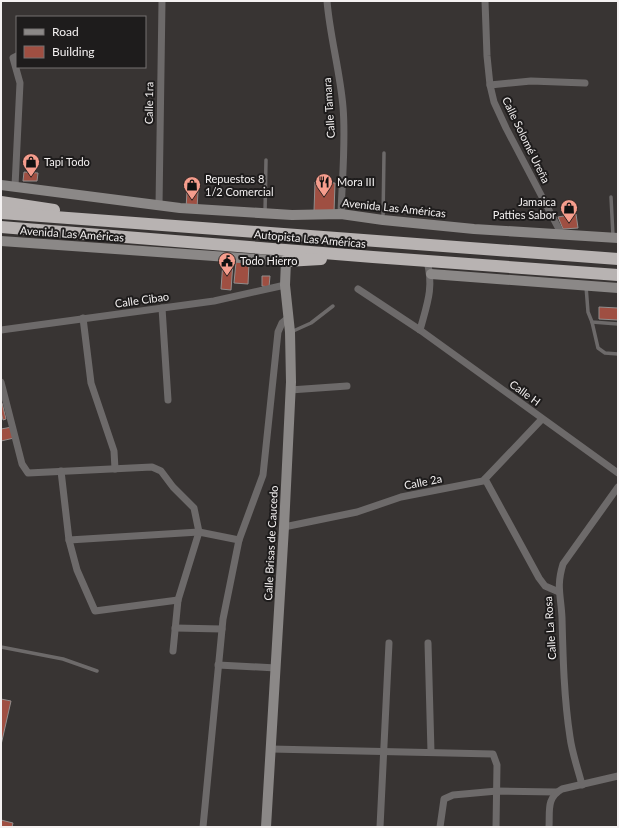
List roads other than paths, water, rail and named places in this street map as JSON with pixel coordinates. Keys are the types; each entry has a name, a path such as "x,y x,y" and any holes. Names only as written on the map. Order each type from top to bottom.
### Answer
{"highway":[{"path":"1,202 144,224"},
{"name":"Autopista Las Américas","path":"1,214 618,259"},
{"name":"Autopista Las Américas","path":"1,227 618,275"},
{"path":"286,261 373,257"}],"street":[{"name":"Calle 1ra","path":"159,206 162,1"},
{"name":"Calle Tamara","path":"327,1 343,108 341,214"},
{"name":"Calle Solomé Ureña","path":"485,1 486,56 490,85 498,112 562,235"},
{"path":"14,186 20,83 13,58 16,56"},
{"path":"490,85 531,81 585,83"},
{"name":"Avenida Las Américas","path":"1,185 159,206 265,214 341,214 383,220 467,228 562,235 616,237"},
{"name":"Avenida Las Américas","path":"1,242 286,261"},
{"name":"Calle Brisas de Caucedo","path":"266,827 284,527 290,390 290,332 285,285 286,261"},
{"path":"420,330 431,291 431,274 427,261"},
{"path":"431,274 618,288"},
{"name":"Calle Cibao","path":"1,330 214,301 285,285"},
{"name":"Calle H","path":"358,289 420,330 618,473"},
{"path":"162,308 168,400"},
{"path":"83,318 91,383 114,451 115,469"},
{"path":"203,827 222,629 239,540 263,475 278,332 282,323 288,318"},
{"path":"1,382 22,464 28,473 152,468 161,471 173,487 194,508 199,532 178,600 173,651"},
{"path":"290,390 347,386"},
{"name":"Calle 2a","path":"284,527 357,512 401,497 472,484 486,479 542,419"},
{"path":"61,471 69,540 77,570 95,611 178,600"},
{"path":"486,479 539,578 545,586 559,592"},
{"name":"Calle La Rosa","path":"582,784 570,738 563,662 562,610 559,592 559,576 563,564 618,487"},
{"path":"69,540 126,535 199,532 239,540"},
{"path":"175,628 222,629"},
{"path":"380,827 389,643"},
{"path":"428,643 431,752"},
{"path":"218,665 276,668"},
{"path":"271,749 493,754 497,765 496,827"},
{"path":"440,827 444,799 453,795 497,791 556,792 562,789 618,776"},
{"path":"549,827 550,801 556,792"}],"lane":[{"path":"383,220 384,153"},
{"path":"265,214 266,160"},
{"path":"612,197 616,237"},
{"path":"586,285 588,312 598,348 605,353 618,354"},
{"path":"290,332 311,323 333,306"},
{"path":"592,322 618,324"},
{"path":"1,647 63,659 97,671"}],"place":[{"name":"Tapi Todo","path":"31,177"},
{"name":"Mora III","path":"324,197"},
{"name":"Repuestos 8 1/2 Comercial","path":"192,200"},
{"name":"Jamaica Patties Sabor","path":"569,223"},
{"name":"Todo Hierro","path":"227,276"}]}
